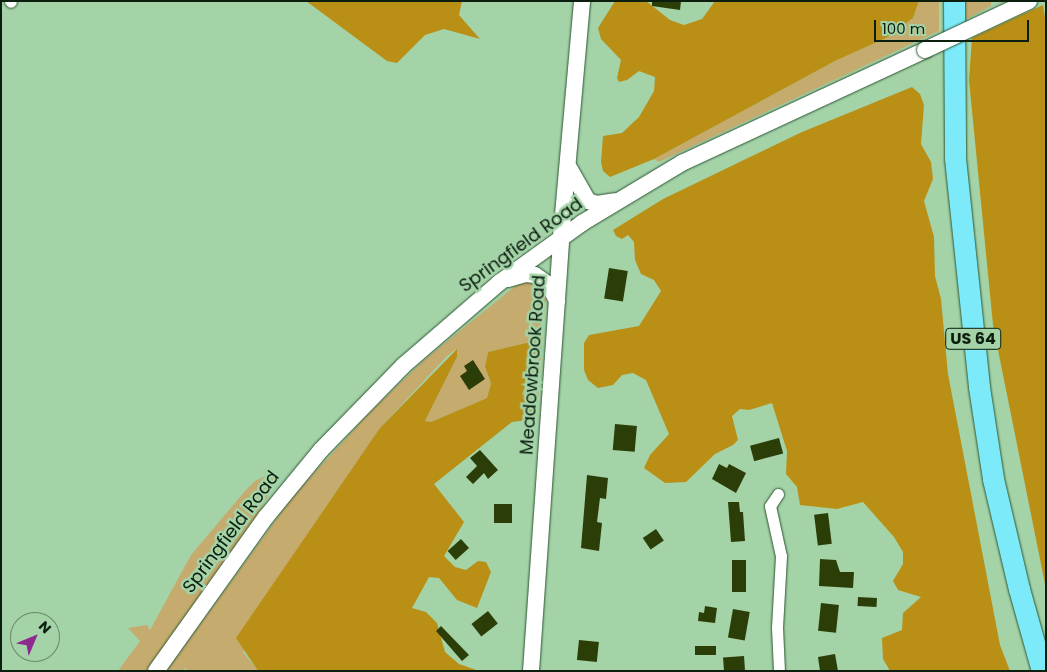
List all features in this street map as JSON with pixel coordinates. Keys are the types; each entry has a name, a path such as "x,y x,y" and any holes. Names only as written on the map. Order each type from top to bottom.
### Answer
{"highway":[{"name":"US 64","path":"954,1 955,158 979,387 993,479 1019,589 1042,671"}],"main road":[{"name":"Meadowbrook Road","path":"531,671 561,237 582,1"},
{"name":"Springfield Road","path":"156,671 266,517 322,450 404,364 500,282 561,237 619,200 713,148 1029,1"},
{"path":"567,166 588,201 597,204 619,200"},
{"path":"500,282 526,274 535,276 549,285 557,301"}],"street":[{"path":"778,494 770,506 781,556 777,627 780,671"}],"shaded area":[{"path":"306,1 462,1 459,15 480,39 444,29 425,35 397,63 387,61"},
{"path":"615,1 646,1 670,20 684,25 702,19 715,1 919,1 913,18 886,38 835,61 654,159 610,177 603,171 601,162 603,136 622,133 639,117 654,91 655,77 639,71 627,80 619,82 617,78 621,60 601,39 598,28"},
{"path":"919,1 939,1 939,31 659,162 654,159 835,61 886,38 913,18"},
{"path":"965,1 991,1 991,6 965,20"},
{"path":"1043,5 1046,23 1046,589 993,325 969,80 972,38"},
{"path":"912,87 920,94 924,105 921,144 931,162 933,179 924,201 934,237 935,276 941,299 948,374 1000,645 1010,671 890,671 883,659 882,638 902,630 903,613 921,597 898,590 893,581 903,564 903,552 894,537 863,502 837,509 800,505 797,487 786,474 787,451 772,403 749,410 740,409 732,416 738,440 733,445 715,454 686,482 665,483 644,468 650,455 669,434 646,380 633,373 622,375 613,385 598,388 588,380 584,370 584,343 589,335 639,326 661,291 654,280 641,274 635,260 634,242 628,235 622,239 616,236 613,230 663,199 802,132"},
{"path":"524,279 535,280 546,295 537,413 522,394 542,345 535,341 488,352 485,367 491,383 487,398 431,422 425,421 457,357 456,349 447,356 380,428 243,652 258,671 189,671 185,668 183,671 166,671 293,496 371,411 424,360"},
{"path":"535,341 542,344 522,394 537,413 536,419 512,422 434,484 464,522 444,556 455,567 466,570 478,561 486,562 491,572 477,608 457,600 439,578 429,577 412,608 426,612 437,623 445,652 459,664 479,671 258,671 236,638 380,428 457,349 457,357 425,421 431,422 487,398 491,383 485,367 488,352"},
{"path":"272,473 275,483 259,512 147,671 118,671 140,641 128,628 147,625 150,630 191,555 245,491 255,481"}],"building":[{"path":"652,1 681,1 680,10 652,6"},
{"path":"609,268 628,271 623,302 604,299"},
{"path":"473,360 485,379 469,390 460,376 467,371 464,366"},
{"path":"615,424 637,426 635,452 613,450"},
{"path":"779,438 783,453 754,461 750,446"},
{"path":"480,450 498,470 488,479 484,473 473,484 466,477 477,466 470,458"},
{"path":"719,464 727,468 729,464 746,473 736,493 712,479"},
{"path":"587,475 608,478 606,499 600,498 597,522 602,523 599,551 581,548"},
{"path":"728,502 739,502 740,512 743,512 745,541 731,542"},
{"path":"494,504 512,504 512,523 494,523"},
{"path":"828,513 832,544 818,545 814,515"},
{"path":"656,529 664,541 651,550 643,538"},
{"path":"461,539 469,548 456,560 448,551"},
{"path":"820,559 836,560 840,572 854,572 853,588 819,586"},
{"path":"732,560 746,560 746,592 732,592"},
{"path":"858,597 877,598 877,607 858,606"},
{"path":"821,603 839,605 836,633 818,631"},
{"path":"705,606 717,608 715,623 698,621 699,612 704,613"},
{"path":"733,609 750,612 745,641 728,638"},
{"path":"488,611 498,624 481,637 471,624"},
{"path":"441,626 469,655 462,661 436,631"},
{"path":"579,640 599,642 597,662 577,660"},
{"path":"695,646 716,646 716,655 695,655"},
{"path":"835,654 838,671 820,671 818,657"},
{"path":"744,656 745,671 724,671 723,657"}]}
